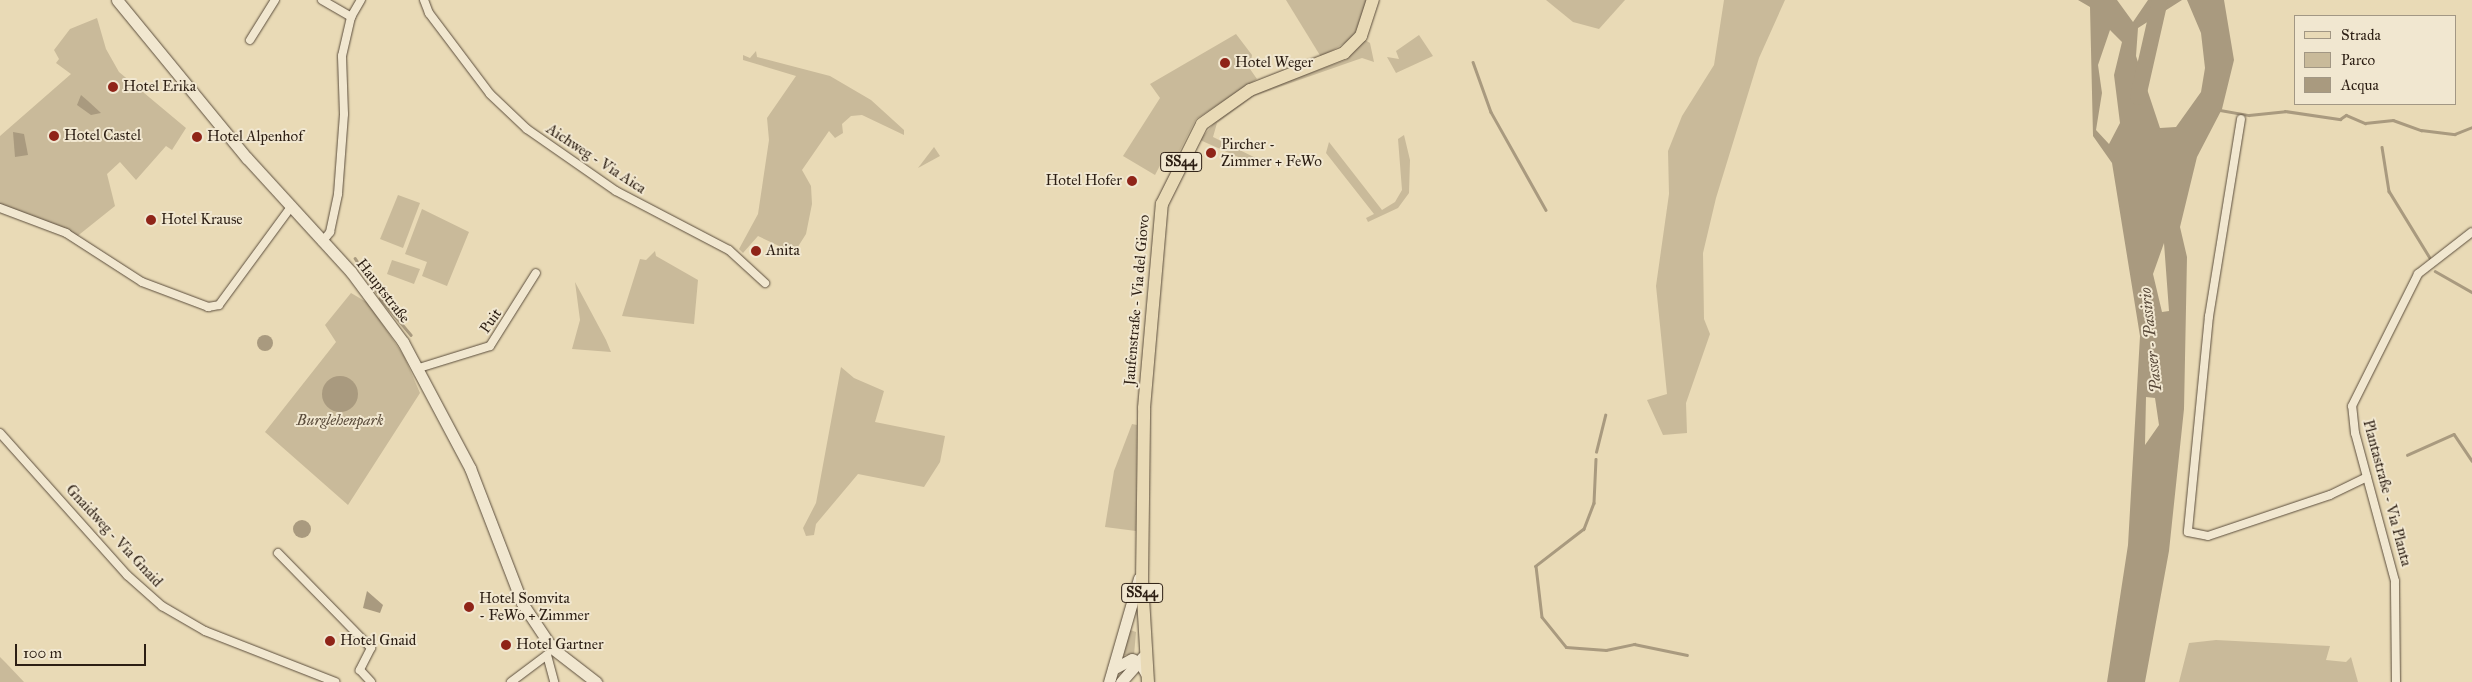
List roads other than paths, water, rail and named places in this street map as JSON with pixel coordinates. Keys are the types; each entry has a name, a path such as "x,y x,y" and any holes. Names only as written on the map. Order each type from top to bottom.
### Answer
{"main road":[{"name":"Jaufenstraße - Via del Giovo","path":"1148,679 1143,537 1144,408 1157,223 1171,183 1202,124 1250,90 1344,53 1361,36 1373,0"}],"street":[{"name":"Hauptstraße","path":"117,0 291,207 363,288 419,368 470,468 520,599 550,651 596,682"},
{"path":"250,40 274,0"},
{"path":"322,0 351,17"},
{"path":"322,242 330,232 338,194 344,114 340,71 351,17 361,0"},
{"name":"Aichweg - Via Aica","path":"424,0 428,13 490,94 526,130 612,188 729,250 765,283"},
{"path":"2241,119 2209,316 2188,532 2208,536 2330,495 2367,477"},
{"path":"0,208 66,233 142,282 208,307 219,305 291,207"},
{"name":"Plantastraße - Via Planta","path":"2396,682 2395,581 2352,421 2355,397 2418,274 2472,232"},
{"name":"Puit","path":"419,368 490,346 536,273"},
{"name":"Gnaidweg - Via Gnaid","path":"0,433 127,575 162,606 231,642 334,682"},
{"path":"1109,679 1132,613 1143,537"},
{"path":"278,553 371,648 360,670 371,682"},
{"path":"1121,682 1140,663 1146,649"},
{"path":"511,682 550,651"},
{"path":"550,651 554,682"},
{"path":"1109,679 1125,660 1140,663"},
{"path":"1140,663 1148,679"}],"water":[{"path":"2078,0 2117,0 2133,22 2148,0 2182,0 2138,28 2136,56 2160,128 2176,127 2201,92 2205,68 2201,33 2187,0 2224,0 2234,60 2222,109 2197,157 2180,227 2187,257 2184,409 2169,551 2145,682 2107,682 2128,545 2140,336 2112,163 2093,136 2090,7","holes":["2110,30 2122,42 2114,75 2120,123 2109,144 2096,130 2102,93 2098,65","2164,243 2169,311 2162,312 2153,274","2146,397 2155,398 2159,425 2145,445"]},
{"path":"81,95 101,113 91,115 77,105"},
{"path":"13,132 24,134 28,155 15,157"},
{"path":"265,335 271,337 273,343 271,349 265,351 259,349 257,343 259,337"},
{"path":"340,376 347,377 353,381 357,387 357,401 353,407 347,411 340,412 333,411 327,407 323,401 322,394 323,387 327,381 333,377"},
{"path":"302,520 308,523 311,529 308,535 302,538 296,535 293,529 296,523"},
{"path":"367,591 383,605 380,613 363,608"}],"waterway":[{"name":"Passer - Passirio","path":"2138,97 2160,0"},
{"path":"1473,62 1491,112 1546,210"},
{"path":"2220,110 2249,115 2285,111 2340,119 2346,115 2365,123 2393,120 2421,130 2455,134 2472,127"},
{"path":"2382,147 2389,191 2430,258"},
{"path":"355,258 377,292"},
{"path":"2435,271 2472,292"},
{"path":"380,298 411,335"},
{"path":"1596,452 1605,415"},
{"path":"2407,455 2454,434 2472,461"},
{"path":"1596,459 1594,503 1584,529 1536,566 1542,617 1566,647 1606,650 1634,644 1687,655"}],"place":[{"name":"Hotel Weger","path":"1225,63"},
{"name":"Hotel Erika","path":"113,87"},
{"name":"Hotel Castel","path":"54,136"},
{"name":"Hotel Alpenhof","path":"197,137"},
{"name":"Pircher - Zimmer + FeWo","path":"1211,153"},
{"name":"Hotel Hofer","path":"1132,181"},
{"name":"Hotel Krause","path":"151,220"},
{"name":"Anita","path":"756,251"},
{"name":"Hotel Somvita - FeWo + Zimmer","path":"469,607"},
{"name":"Hotel Gnaid","path":"330,641"},
{"name":"Hotel Gartner","path":"506,645"}],"park label":[{"name":"Burglehenpark","path":"340,421"}]}
